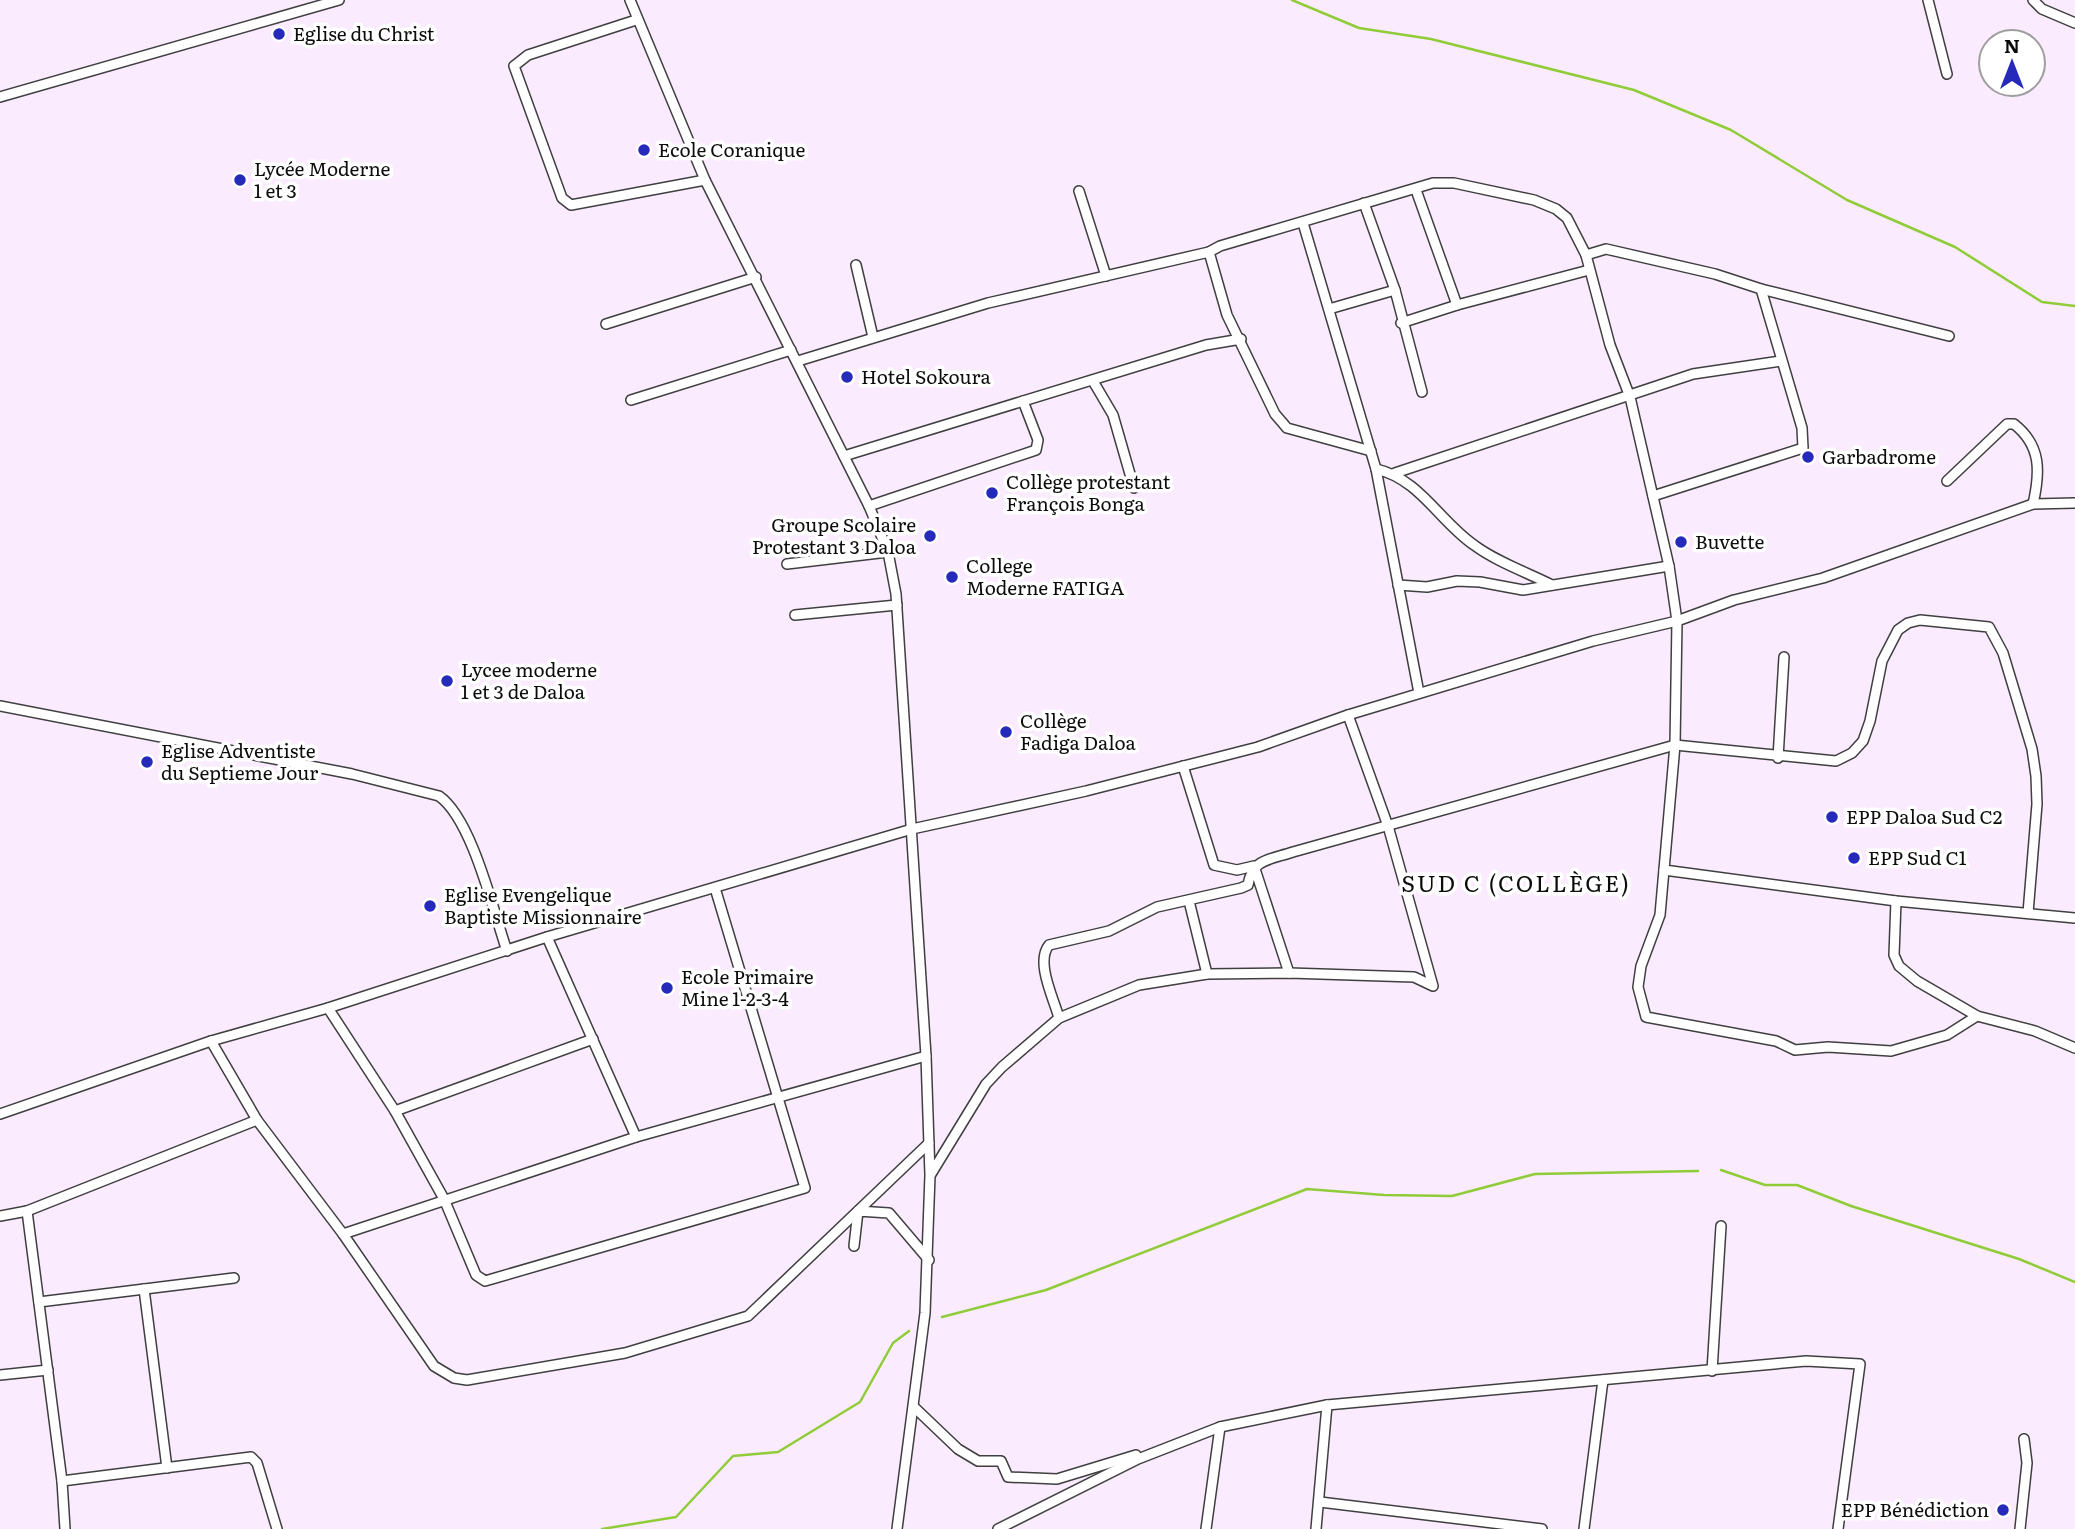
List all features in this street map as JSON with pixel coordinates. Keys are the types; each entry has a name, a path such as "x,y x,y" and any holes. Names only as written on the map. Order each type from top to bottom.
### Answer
{"street":[{"path":"0,97 339,0"},
{"path":"630,0 636,20 705,180 798,361 869,506 888,552 897,605 926,1056 930,1175 929,1260 914,1406 897,1529"},
{"path":"1928,0 1947,74"},
{"path":"2033,0 2042,9 2075,23"},
{"path":"636,20 528,55 514,66 562,198 571,205 705,180"},
{"path":"798,361 988,303 1209,252 1220,246 1433,183 1450,182 1545,204 1560,212 1574,227 1586,255 1610,345 1630,397 1669,566 1677,621 1675,745 1660,915 1640,973 1638,988 1646,1017 1776,1041 1795,1049 1828,1047 1891,1051 1947,1035 1977,1016"},
{"path":"1416,190 1457,305"},
{"path":"1079,191 1106,276"},
{"path":"1364,203 1395,290 1401,323 1422,392"},
{"path":"1303,223 1376,469 1419,693"},
{"path":"1586,255 1606,249 1715,274 1761,289 1949,336"},
{"path":"1209,252 1227,315 1241,340 1268,404 1287,428 1371,451"},
{"path":"856,265 873,337"},
{"path":"1401,323 1457,305 1589,270"},
{"path":"606,324 756,276"},
{"path":"1653,496 1803,448 1802,428 1761,289"},
{"path":"1329,309 1395,290"},
{"path":"844,456 1206,345 1241,340"},
{"path":"631,400 791,350"},
{"path":"1395,473 1503,438 1524,428 1711,370 1781,361"},
{"path":"1093,381 1113,415 1134,488"},
{"path":"869,506 1036,450 1038,440 1023,401"},
{"path":"1947,481 2007,424 2014,424 2036,452 2040,468 2033,505"},
{"path":"1376,469 1395,473 1424,496 1451,526 1475,546 1553,586"},
{"path":"0,1114 211,1041 328,1009 547,937 912,829 1086,791 1258,747 1419,693 1593,641 1677,621 1734,600 1788,589 1849,570 2033,505 2075,503"},
{"path":"787,564 888,552"},
{"path":"1398,585 1427,587 1468,582 1523,590 1669,566"},
{"path":"795,615 897,605"},
{"path":"1183,766 1214,865 1237,870 1675,745 1778,758 1836,761 1852,753 1863,741 1870,721 1882,661 1898,630 1908,622 1920,620 1989,627 2003,653 2032,749 2036,776 2037,804 2028,913"},
{"path":"1778,758 1784,657"},
{"path":"0,706 338,771 439,796 451,804 465,830 507,951"},
{"path":"930,1175 986,1084 1059,1018 1139,985 1208,974 1289,973 1414,977 1433,986 1388,826 1348,715"},
{"path":"1059,1018 1046,970 1045,956 1049,945 1109,931 1157,907 1248,885 1249,872 1254,866"},
{"path":"1254,866 1289,973"},
{"path":"1664,870 1896,901 2075,918"},
{"path":"328,1009 396,1111 444,1199 476,1275 485,1281 805,1188 715,888"},
{"path":"1189,901 1208,974"},
{"path":"1896,901 1894,955 1899,965 1917,981 1977,1016 2035,1031 2075,1048"},
{"path":"547,937 636,1137"},
{"path":"396,1111 593,1039"},
{"path":"211,1041 257,1120 343,1234 434,1366 442,1373 467,1380 562,1366 625,1353 748,1316 929,1143"},
{"path":"343,1234 636,1137 926,1056"},
{"path":"0,1216 27,1211 257,1120"},
{"path":"27,1211 62,1481 65,1529"},
{"path":"854,1246 858,1211 890,1213 929,1260"},
{"path":"1712,1371 1721,1226"},
{"path":"39,1302 233,1278"},
{"path":"144,1289 167,1468"},
{"path":"914,1406 950,1444 978,1461 1000,1461 1010,1477 1057,1479 1220,1427 1327,1405 1806,1361 1860,1364 1838,1529"},
{"path":"0,1375 48,1370"},
{"path":"1584,1529 1603,1380"},
{"path":"1316,1529 1327,1405"},
{"path":"1206,1529 1220,1427"},
{"path":"2020,1529 2026,1463 2024,1439"},
{"path":"998,1529 1010,1526 1173,1444"},
{"path":"62,1481 255,1459 277,1529"},
{"path":"1320,1502 1542,1529"}],"waterway":[{"path":"1292,0 1359,28 1431,39 1634,90 1731,130 1847,200 1955,247 2042,302 2075,306"},
{"path":"1721,1170 1765,1185 1797,1185 1851,1206 2019,1259 2075,1282"},
{"path":"942,1317 1046,1290 1307,1189 1384,1195 1452,1196 1535,1174 1698,1171"},
{"path":"602,1529 676,1517 733,1456 778,1452 860,1402 893,1343 909,1331"}],"place":[{"name":"Eglise du Christ","path":"279,34"},
{"name":"Ecole Coranique","path":"644,150"},
{"name":"Lycée Moderne 1 et 3","path":"240,180"},
{"name":"Hotel Sokoura","path":"847,377"},
{"name":"Garbadrome","path":"1808,457"},
{"name":"Collège protestant François Bonga","path":"992,493"},
{"name":"Groupe Scolaire Protestant 3 Daloa","path":"930,536"},
{"name":"Buvette","path":"1681,542"},
{"name":"College Moderne FATIGA","path":"952,577"},
{"name":"Lycee moderne 1 et 3 de Daloa","path":"447,681"},
{"name":"Collège Fadiga Daloa","path":"1006,732"},
{"name":"Eglise Adventiste du Septieme Jour","path":"147,762"},
{"name":"EPP Daloa Sud C2","path":"1832,817"},
{"name":"EPP Sud C1","path":"1854,858"},
{"name":"Eglise Evengelique Baptiste Missionnaire","path":"430,906"},
{"name":"Ecole Primaire Mine 1-2-3-4","path":"667,988"},
{"name":"EPP Bénédiction","path":"2003,1510"}],"district":[{"name":"SUD C (COLLÈGE)","path":"1516,884"}]}
